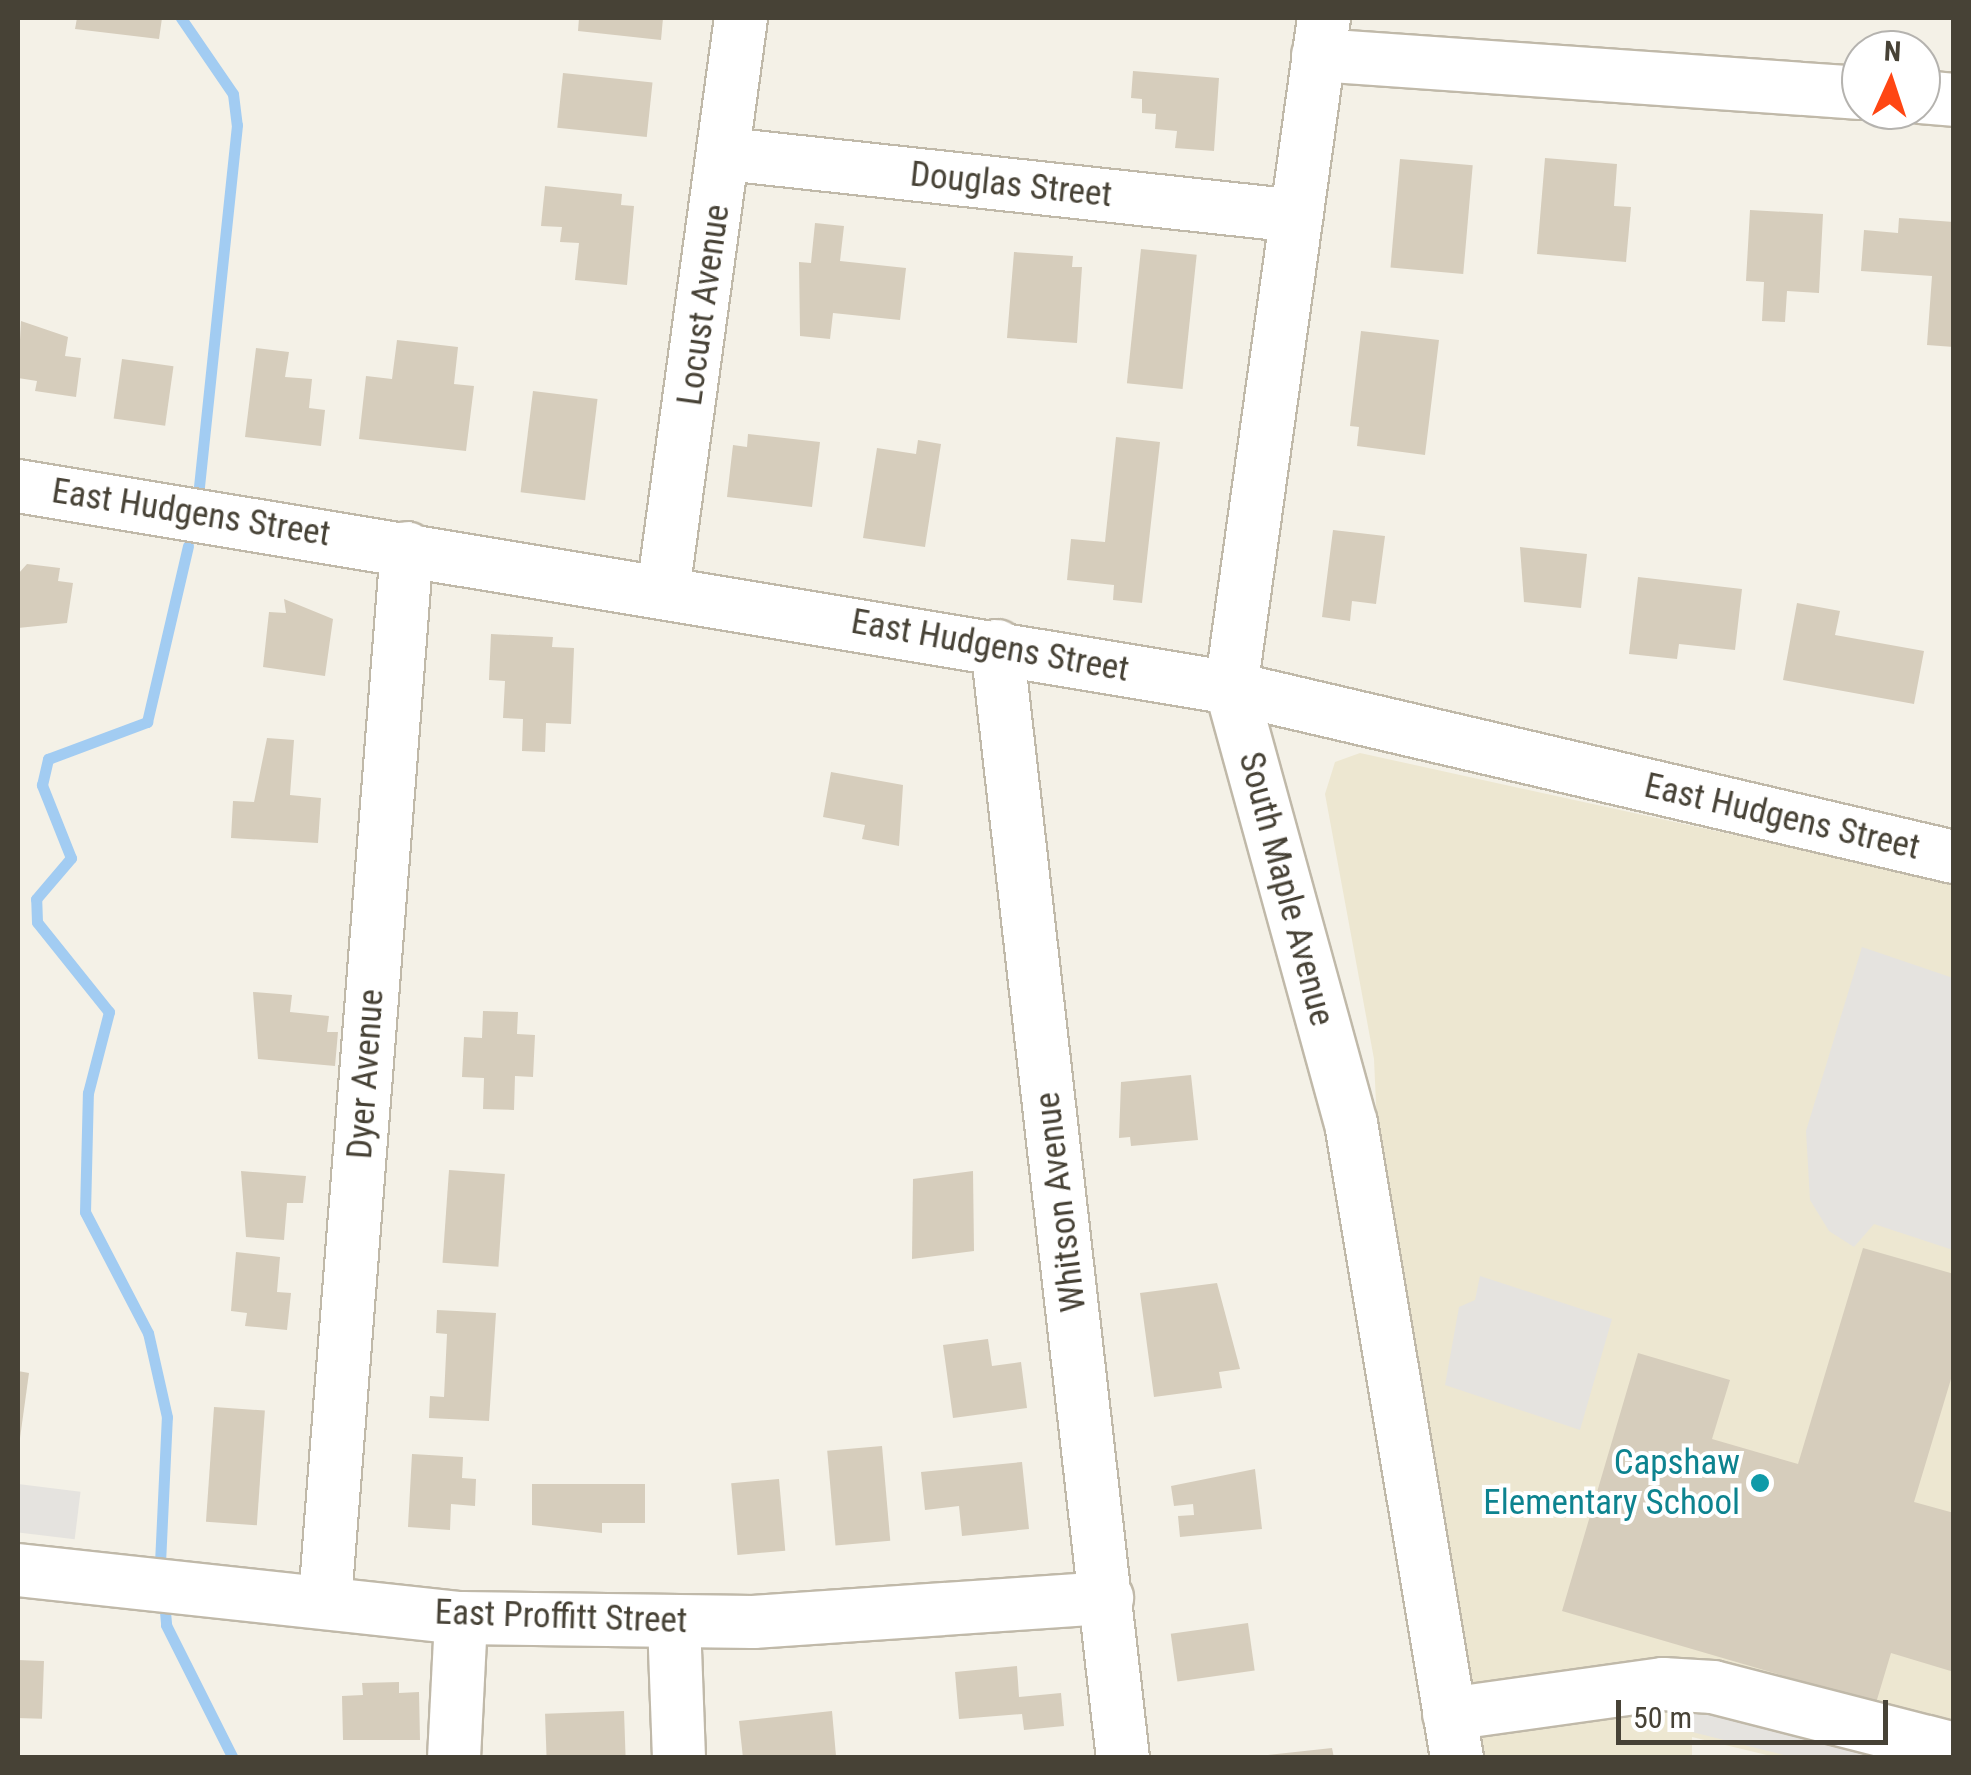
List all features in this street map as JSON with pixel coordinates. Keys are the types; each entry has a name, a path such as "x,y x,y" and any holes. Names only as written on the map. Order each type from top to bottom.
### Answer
{"street":[{"name":"Locust Avenue","path":"663,591 726,154 741,18"},
{"path":"1321,36 1841,91"},
{"name":"South Maple Avenue","path":"1321,36 1231,688 1351,1123 1453,1736"},
{"name":"Douglas Street","path":"726,154 1297,216"},
{"name":"East Hudgens Street","path":"18,486 1231,688 1954,856"},
{"name":"Dyer Avenue","path":"325,1600 407,548"},
{"name":"Whitson Avenue","path":"997,646 1123,1758"},
{"name":"East Proffitt Street","path":"18,1570 325,1600 461,1618 674,1622 1107,1598"},
{"path":"454,1758 461,1618"},
{"path":"674,1622 680,1758"},
{"path":"1453,1736 1663,1684 1712,1687 1954,1750"}],"shaded area":[{"path":"1360,753 1953,883 1953,1757 1775,1757 1692,1737 1692,1757 1481,1757 1379,1172 1374,1059 1325,794 1335,762"},
{"path":"1862,947 1953,978 1953,1250 1874,1224 1854,1247 1829,1231 1810,1200 1806,1131"},
{"path":"1480,1276 1612,1319 1580,1430 1445,1385 1459,1307 1475,1300"},
{"path":"18,1484 81,1492 75,1539 18,1532"},
{"path":"1699,1699 1930,1757 1792,1757 1668,1726"}],"building":[{"path":"77,18 162,18 159,39 75,29"},
{"path":"579,18 663,18 661,40 578,31"},
{"path":"1133,71 1219,78 1214,151 1175,148 1177,131 1155,129 1156,114 1142,113 1142,99 1131,98"},
{"path":"563,73 653,82 647,137 557,128"},
{"path":"1545,158 1617,164 1614,206 1631,207 1626,262 1537,254"},
{"path":"1400,159 1473,165 1463,274 1391,268"},
{"path":"545,186 622,194 621,205 634,206 627,285 575,280 579,243 560,242 562,227 541,226"},
{"path":"1750,210 1823,214 1819,293 1787,291 1785,322 1762,321 1764,282 1746,281"},
{"path":"1899,218 1954,222 1954,347 1927,345 1932,276 1861,271 1864,230 1898,233"},
{"path":"815,223 844,226 840,261 906,268 900,320 833,313 830,339 800,336 799,262 811,263"},
{"path":"1141,249 1197,255 1183,389 1127,383"},
{"path":"1014,252 1073,256 1072,267 1082,267 1077,343 1007,338"},
{"path":"21,321 68,337 65,356 81,358 76,397 35,391 37,381 18,378"},
{"path":"1361,331 1439,340 1425,455 1357,446 1359,427 1350,426"},
{"path":"397,340 458,347 454,384 474,386 466,451 359,439 366,376 392,379"},
{"path":"256,348 289,352 285,377 312,379 309,408 325,410 321,446 245,437"},
{"path":"122,359 173,366 165,426 114,418"},
{"path":"533,391 598,399 585,500 521,492"},
{"path":"748,434 820,442 812,507 727,497 733,445 747,447"},
{"path":"1116,437 1160,442 1142,603 1113,600 1114,585 1067,580 1071,539 1105,542"},
{"path":"918,440 941,444 925,547 863,538 877,448 916,454"},
{"path":"1333,530 1385,536 1376,604 1352,601 1350,621 1322,617"},
{"path":"1520,547 1587,554 1581,608 1524,602"},
{"path":"27,564 60,568 58,581 73,583 67,623 18,628 18,574"},
{"path":"1638,577 1742,589 1735,650 1679,644 1677,659 1629,654"},
{"path":"284,599 333,619 325,676 263,667 269,612 286,613"},
{"path":"1797,603 1840,611 1835,635 1924,651 1914,704 1783,680"},
{"path":"491,634 553,637 552,647 574,648 571,724 546,723 545,752 522,751 523,719 503,718 505,681 489,680"},
{"path":"267,738 294,740 290,795 321,798 318,843 231,838 233,801 254,802"},
{"path":"831,772 903,785 899,846 862,839 865,825 823,817"},
{"path":"253,992 292,995 290,1012 329,1016 327,1032 338,1032 335,1066 258,1059"},
{"path":"483,1011 518,1012 517,1034 535,1035 533,1077 515,1076 514,1110 483,1109 484,1078 462,1077 464,1037 482,1038"},
{"path":"1191,1075 1198,1140 1131,1146 1130,1137 1119,1138 1121,1082"},
{"path":"449,1170 505,1174 498,1267 443,1263"},
{"path":"241,1171 306,1176 303,1203 287,1203 284,1240 246,1237"},
{"path":"973,1171 974,1251 912,1259 913,1179"},
{"name":"Capshaw Elementary School","path":"1863,1248 1954,1274 1954,1369 1914,1502 1954,1513 1954,1672 1891,1653 1876,1703 1562,1611 1638,1353 1730,1380 1712,1439 1798,1464"},
{"path":"236,1252 280,1257 277,1292 291,1293 287,1330 245,1326 247,1313 231,1311"},
{"path":"1217,1283 1240,1369 1219,1372 1222,1388 1154,1397 1140,1293"},
{"path":"437,1310 496,1313 489,1421 429,1418 430,1396 444,1397 447,1334 436,1333"},
{"path":"988,1339 992,1366 1021,1362 1027,1408 953,1418 943,1345"},
{"path":"18,1371 29,1373 20,1438 18,1438"},
{"path":"214,1407 265,1411 257,1525 206,1522"},
{"path":"882,1446 890,1541 835,1545 827,1451"},
{"path":"412,1454 463,1457 462,1478 476,1479 475,1506 451,1504 450,1530 408,1527"},
{"path":"1022,1462 1029,1529 962,1536 959,1506 925,1510 921,1472"},
{"path":"1255,1469 1262,1529 1180,1537 1178,1516 1194,1515 1193,1504 1174,1506 1171,1486"},
{"path":"779,1479 785,1551 737,1555 731,1483"},
{"path":"532,1484 645,1484 645,1523 602,1523 602,1533 532,1525"},
{"path":"1248,1623 1255,1671 1177,1681 1171,1634"},
{"path":"18,1660 44,1661 42,1719 18,1718"},
{"path":"1017,1666 1019,1697 1061,1693 1064,1726 1024,1730 1022,1714 959,1719 955,1672"},
{"path":"399,1682 399,1693 419,1692 420,1740 343,1740 342,1696 363,1695 362,1683"},
{"path":"624,1711 626,1758 547,1758 545,1714"},
{"path":"832,1711 836,1756 743,1758 739,1721"},
{"path":"1332,1748 1334,1758 1268,1758 1268,1755"}],"waterway":[{"path":"181,18 233,94 237,125 199,488"},
{"path":"160,1563 167,1417 148,1333 85,1212 88,1093 109,1012 37,922 36,899 71,858 42,785 48,759 147,722 188,546"},
{"path":"164,1600 166,1625 233,1758"}],"place":[{"name":"Capshaw Elementary School","path":"1760,1483"}]}
